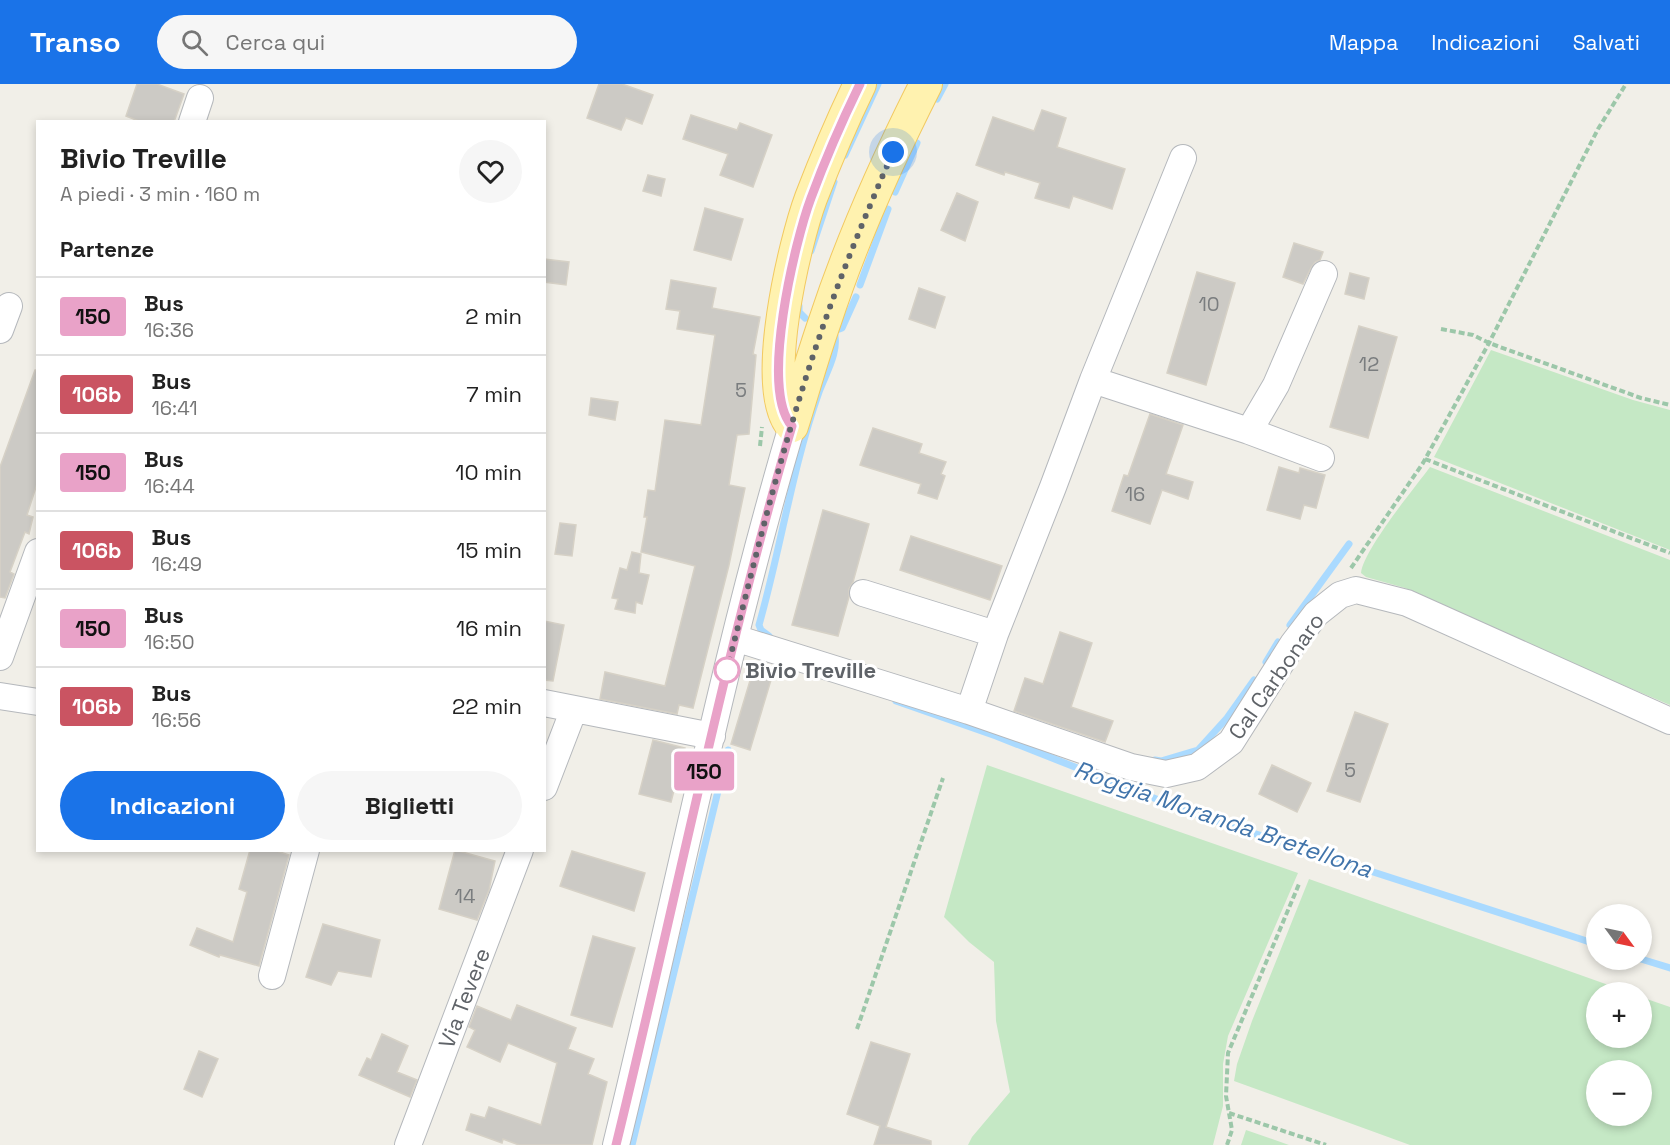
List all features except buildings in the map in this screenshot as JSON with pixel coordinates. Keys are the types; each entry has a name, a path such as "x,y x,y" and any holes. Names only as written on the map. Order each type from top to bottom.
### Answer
{"main road":[{"path":"792,426 783,413 779,359 782,321 793,263 810,200 860,84"},
{"path":"792,426 826,319 859,229 901,133 926,84"}],"street":[{"path":"969,711 995,633 1093,380 1183,158"},
{"path":"1249,431 1276,386 1324,274"},
{"path":"0,330 9,306"},
{"path":"1093,380 1249,431 1321,458"},
{"path":"616,1145 735,638 792,426"},
{"path":"0,657 36,558"},
{"name":"Cal Carbonaro","path":"735,638 969,711 1131,767 1166,774 1197,767 1231,742 1293,644 1316,614 1340,595 1356,590 1407,603 1670,721"},
{"path":"863,593 995,633"},
{"path":"0,696 36,702"},
{"path":"546,703 712,735"},
{"path":"546,782 574,709"},
{"path":"272,976 305,852"},
{"name":"Via Tevere","path":"408,1145 519,852"}],"path":[{"path":"1349,571 1425,459 1489,343 1598,129 1626,84"},
{"path":"1441,329 1473,335 1489,343 1641,398 1670,405"},
{"path":"1425,459 1670,554"},
{"path":"857,1029 943,778"},
{"path":"1227,1145 1232,1130 1226,1096 1228,1053 1299,884"},
{"path":"1229,1113 1326,1145"}],"green space":[{"path":"1491,350 1633,400 1670,410 1670,550 1434,457"},
{"path":"1430,467 1670,560 1670,705 1517,640 1405,588 1366,577 1361,573 1364,562 1380,535"},
{"path":"987,765 1298,873 1228,1036 1223,1064 1223,1106 1213,1145 968,1145 972,1137 1010,1092 996,1021 994,962 969,942 944,917"},
{"path":"1309,879 1600,982 1586,982 1586,1048 1652,1048 1652,1001 1670,1007 1670,1145 1410,1145 1234,1081 1237,1064"},
{"path":"1246,1130 1289,1145 1241,1145"}],"waterway":[{"path":"845,155 878,84"},
{"path":"937,99 945,84"},
{"path":"895,192 917,143"},
{"path":"811,251 834,182"},
{"path":"860,285 888,209"},
{"path":"769,636 761,630 759,625 801,450 819,392 834,354 834,331 842,328 856,297"},
{"path":"799,306 799,312 805,318"},
{"path":"1290,625 1349,544"},
{"path":"1266,662 1278,642"},
{"path":"1155,760 1161,761 1198,750 1227,718 1254,680"},
{"name":"Roggia Moranda Bretellona","path":"896,701 996,736 1197,815 1586,941"},
{"path":"632,1145 728,750"},
{"name":"Roggia Moranda Bretellona","path":"1652,962 1670,968"}],"bus line":[{"name":"150","path":"616,1145 735,638 792,426 783,413 779,359 782,321 793,263 810,200 860,84"}],"place":[{"name":"Bivio Treville","path":"727,670"}],"route":[{"path":"727,670 773,490 820,336 859,229 893,152"}]}
